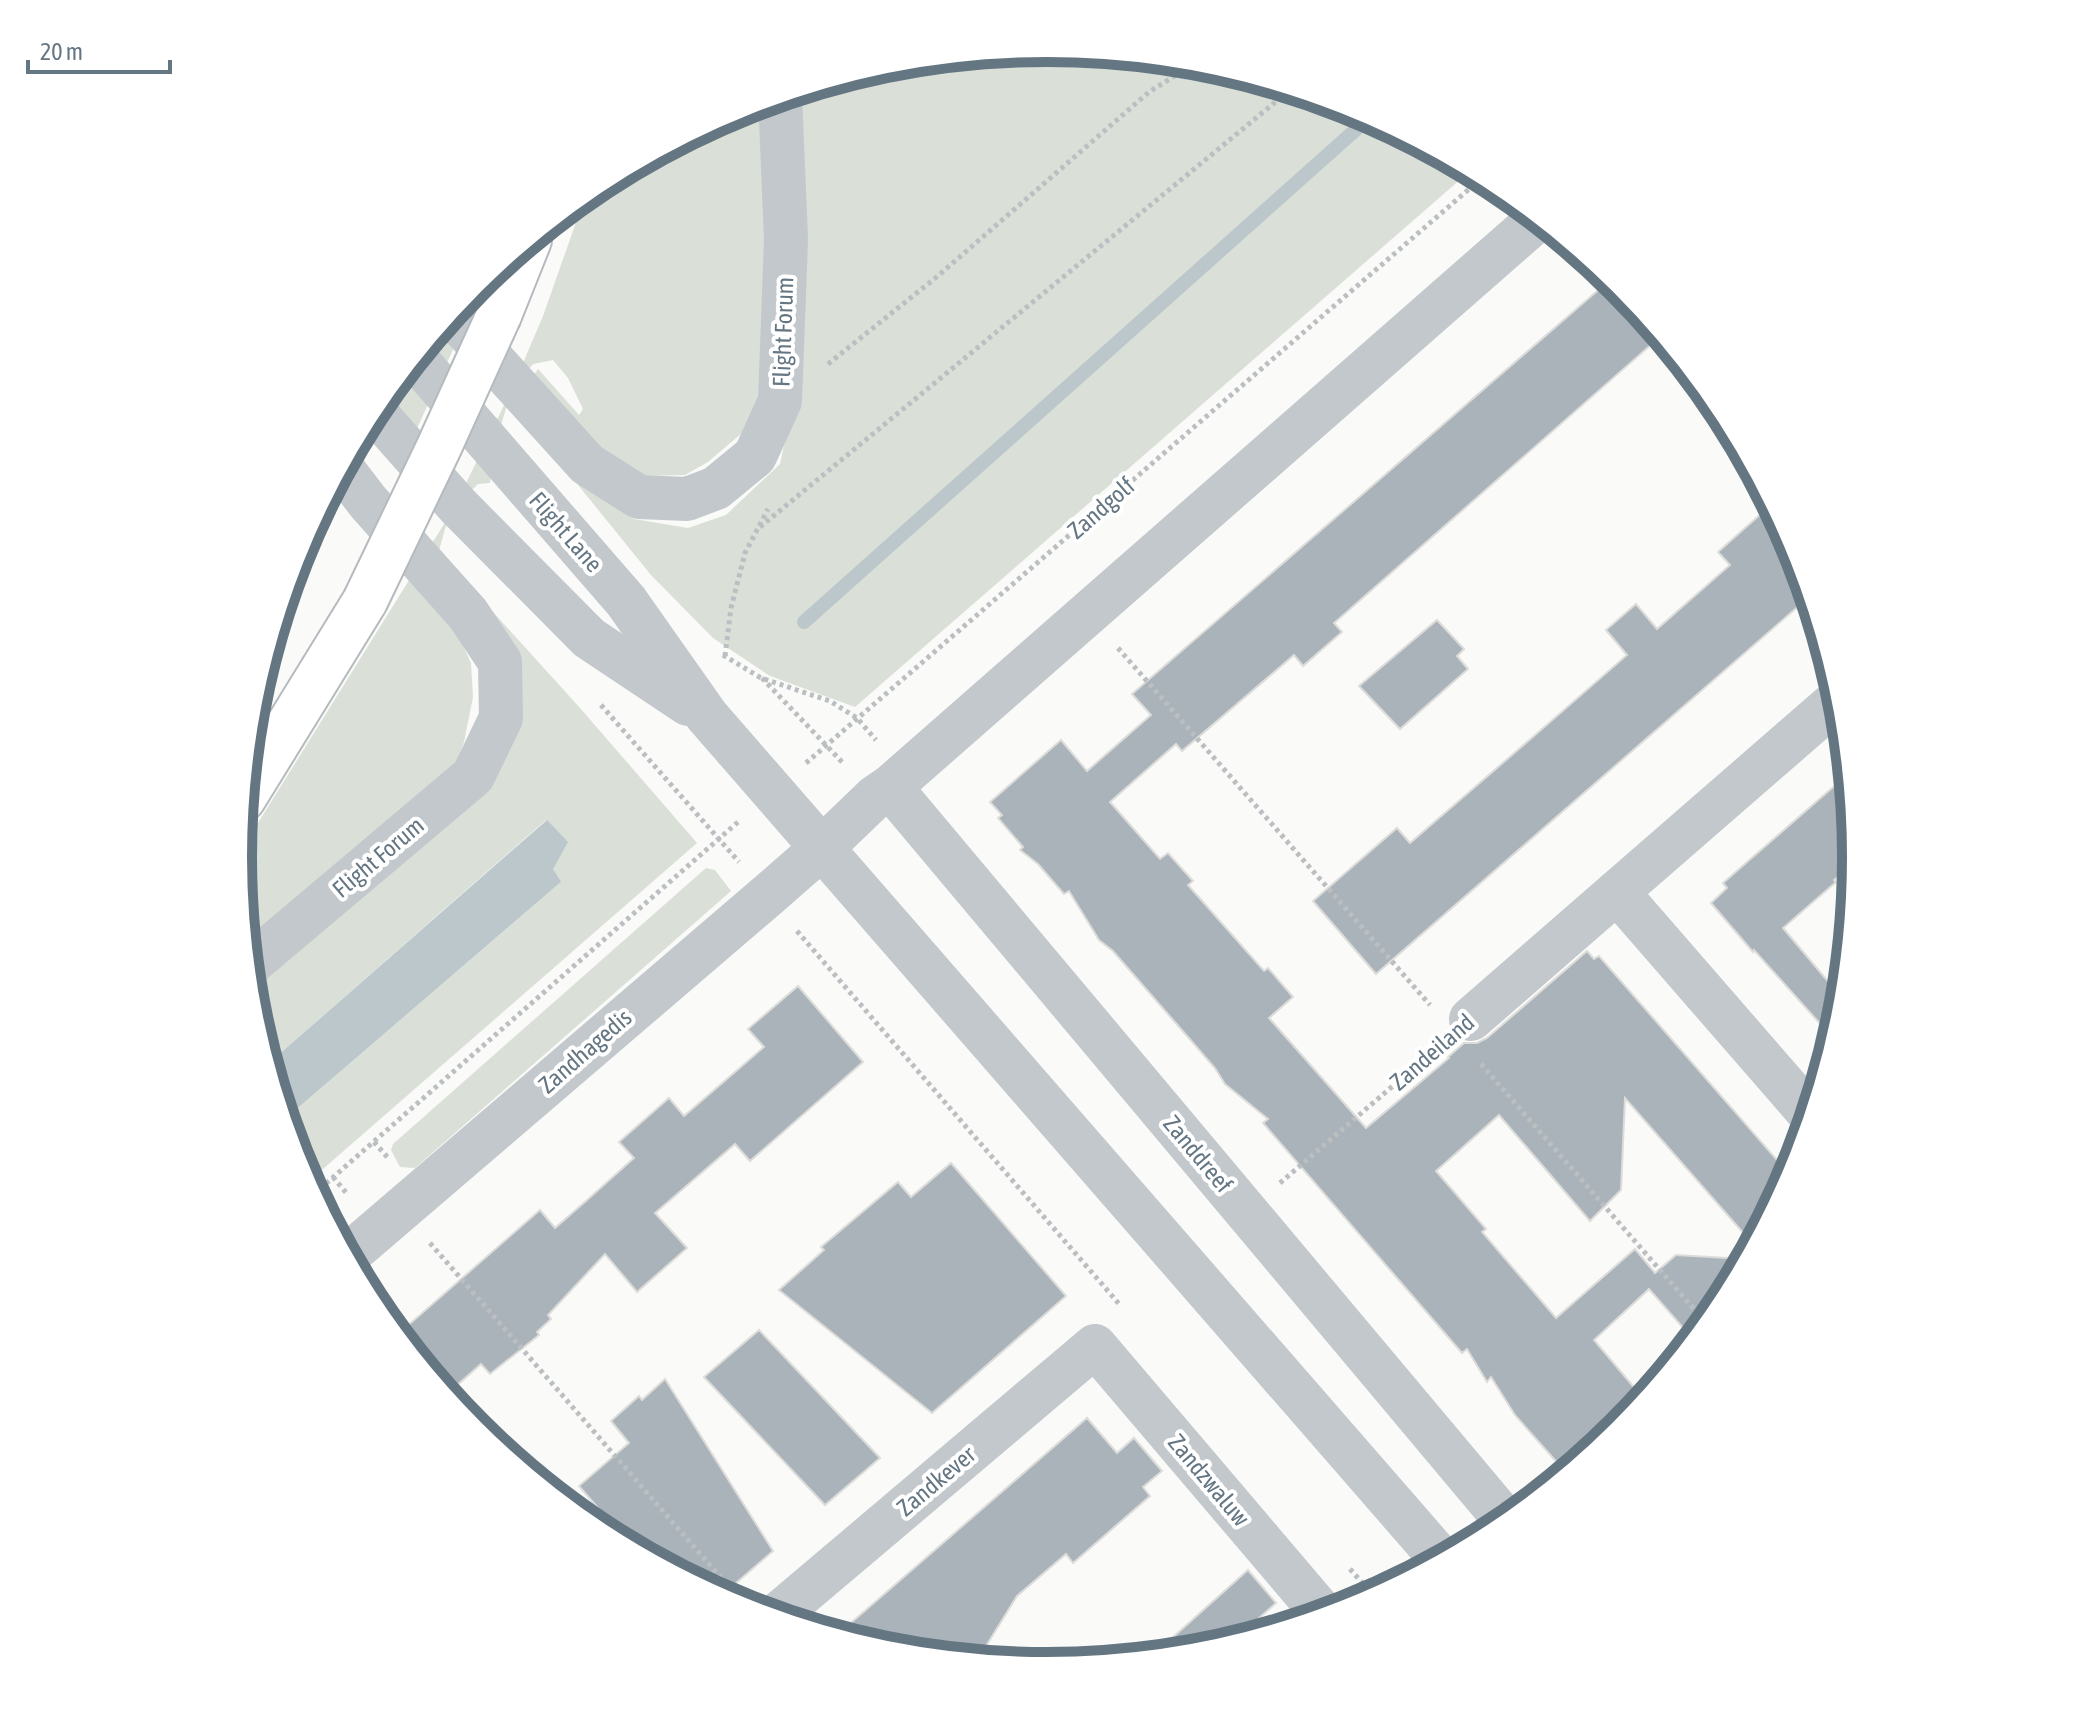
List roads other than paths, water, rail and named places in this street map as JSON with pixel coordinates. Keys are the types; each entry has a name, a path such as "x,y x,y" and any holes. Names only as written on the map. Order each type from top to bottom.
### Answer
{"main road":[{"path":"256,779 365,601 439,447 521,260"}],"street":[{"name":"Flight Forum","path":"459,322 587,464 639,497 687,499 716,488 755,456 780,401 786,239 781,108"},
{"path":"1434,1551 823,847 1530,226"},
{"name":"Flight Lane","path":"422,366 626,601 707,716 823,847"},
{"name":"Flight Lane","path":"382,420 458,506 589,638 707,716"},
{"name":"Flight Forum","path":"258,958 473,776 501,718 500,662 468,614 348,476"},
{"name":"Zandeiland","path":"1462,1026 1827,709"},
{"name":"Zanddreef","path":"890,786 1498,1511"},
{"name":"Zandhagedis","path":"355,1249 823,847"},
{"path":"1617,892 1802,1104"},
{"name":"Zandzwaluw","path":"1095,1346 1315,1605"},
{"name":"Zandkever","path":"786,1608 1095,1346"}],"waterway":[{"path":"804,622 1359,127"}]}
